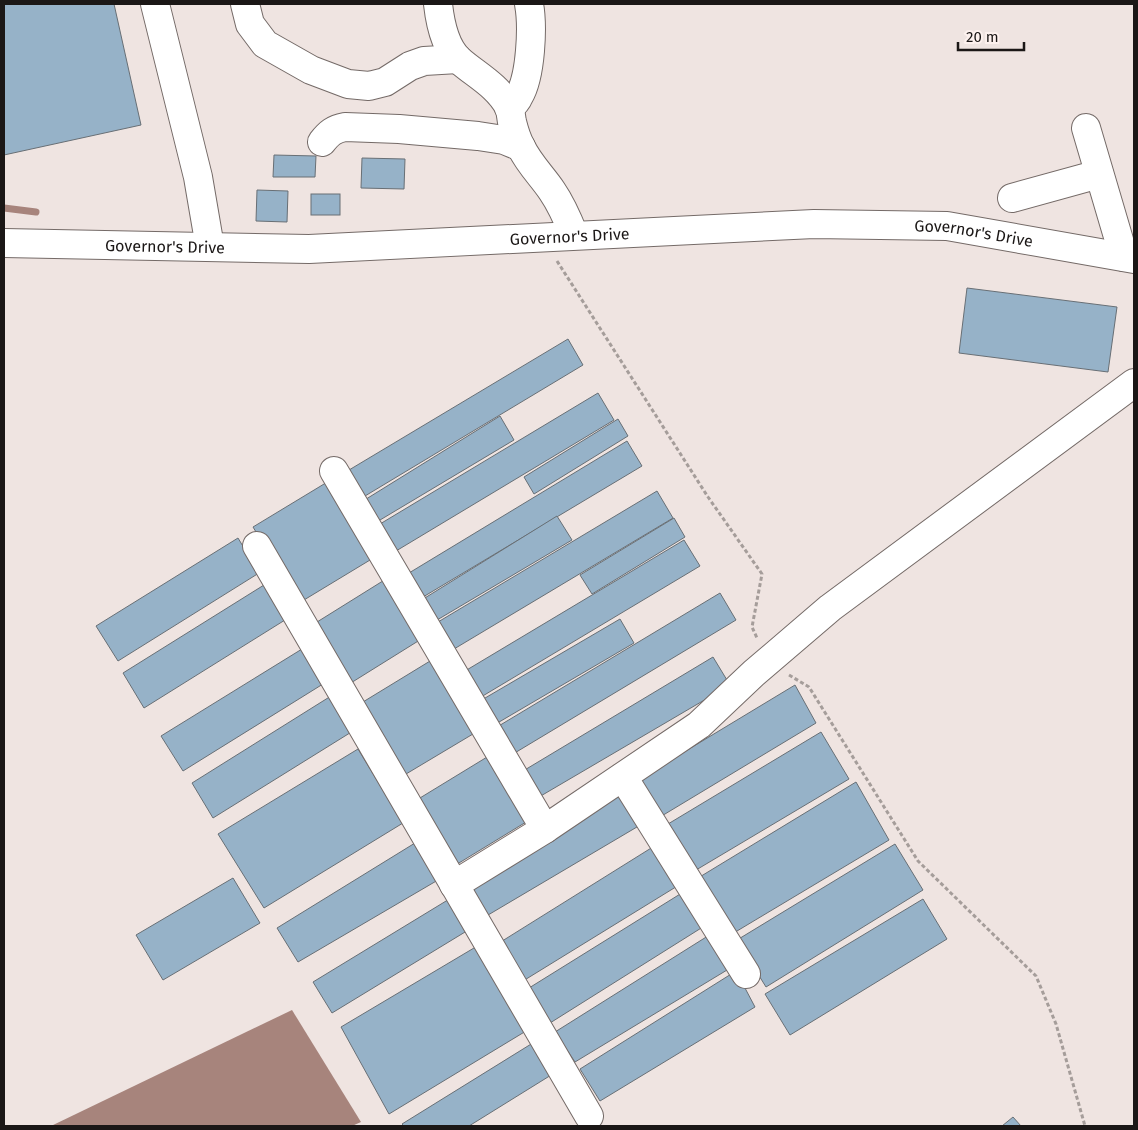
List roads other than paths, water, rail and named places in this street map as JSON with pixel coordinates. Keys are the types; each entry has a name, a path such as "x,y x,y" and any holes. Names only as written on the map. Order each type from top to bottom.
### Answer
{"main road":[{"path":"155,4 198,177 210,247"},
{"path":"245,4 250,24 266,44 311,70 348,84 369,86 386,82 410,66 424,61 458,59"},
{"path":"438,4 440,22 449,45 458,59 475,71 497,91 510,108 512,123 521,147 537,174 552,191 574,235"},
{"path":"510,108 520,96 529,65 531,34 529,4"},
{"path":"322,142 329,133 337,128 345,127 399,129 478,136 504,140 521,147"},
{"path":"1086,128 1099,174 1129,258"},
{"path":"1012,198 1099,174"},
{"name":"Governor's Drive","path":"4,243 309,248 814,224 947,226 1129,258"},
{"path":"454,885 545,829 699,725 767,661 830,608 1134,383"},
{"path":"334,470 545,829"},
{"path":"257,546 589,1116"},
{"path":"623,777 746,974"}],"waterway":[{"path":"4,208 36,212"}]}
